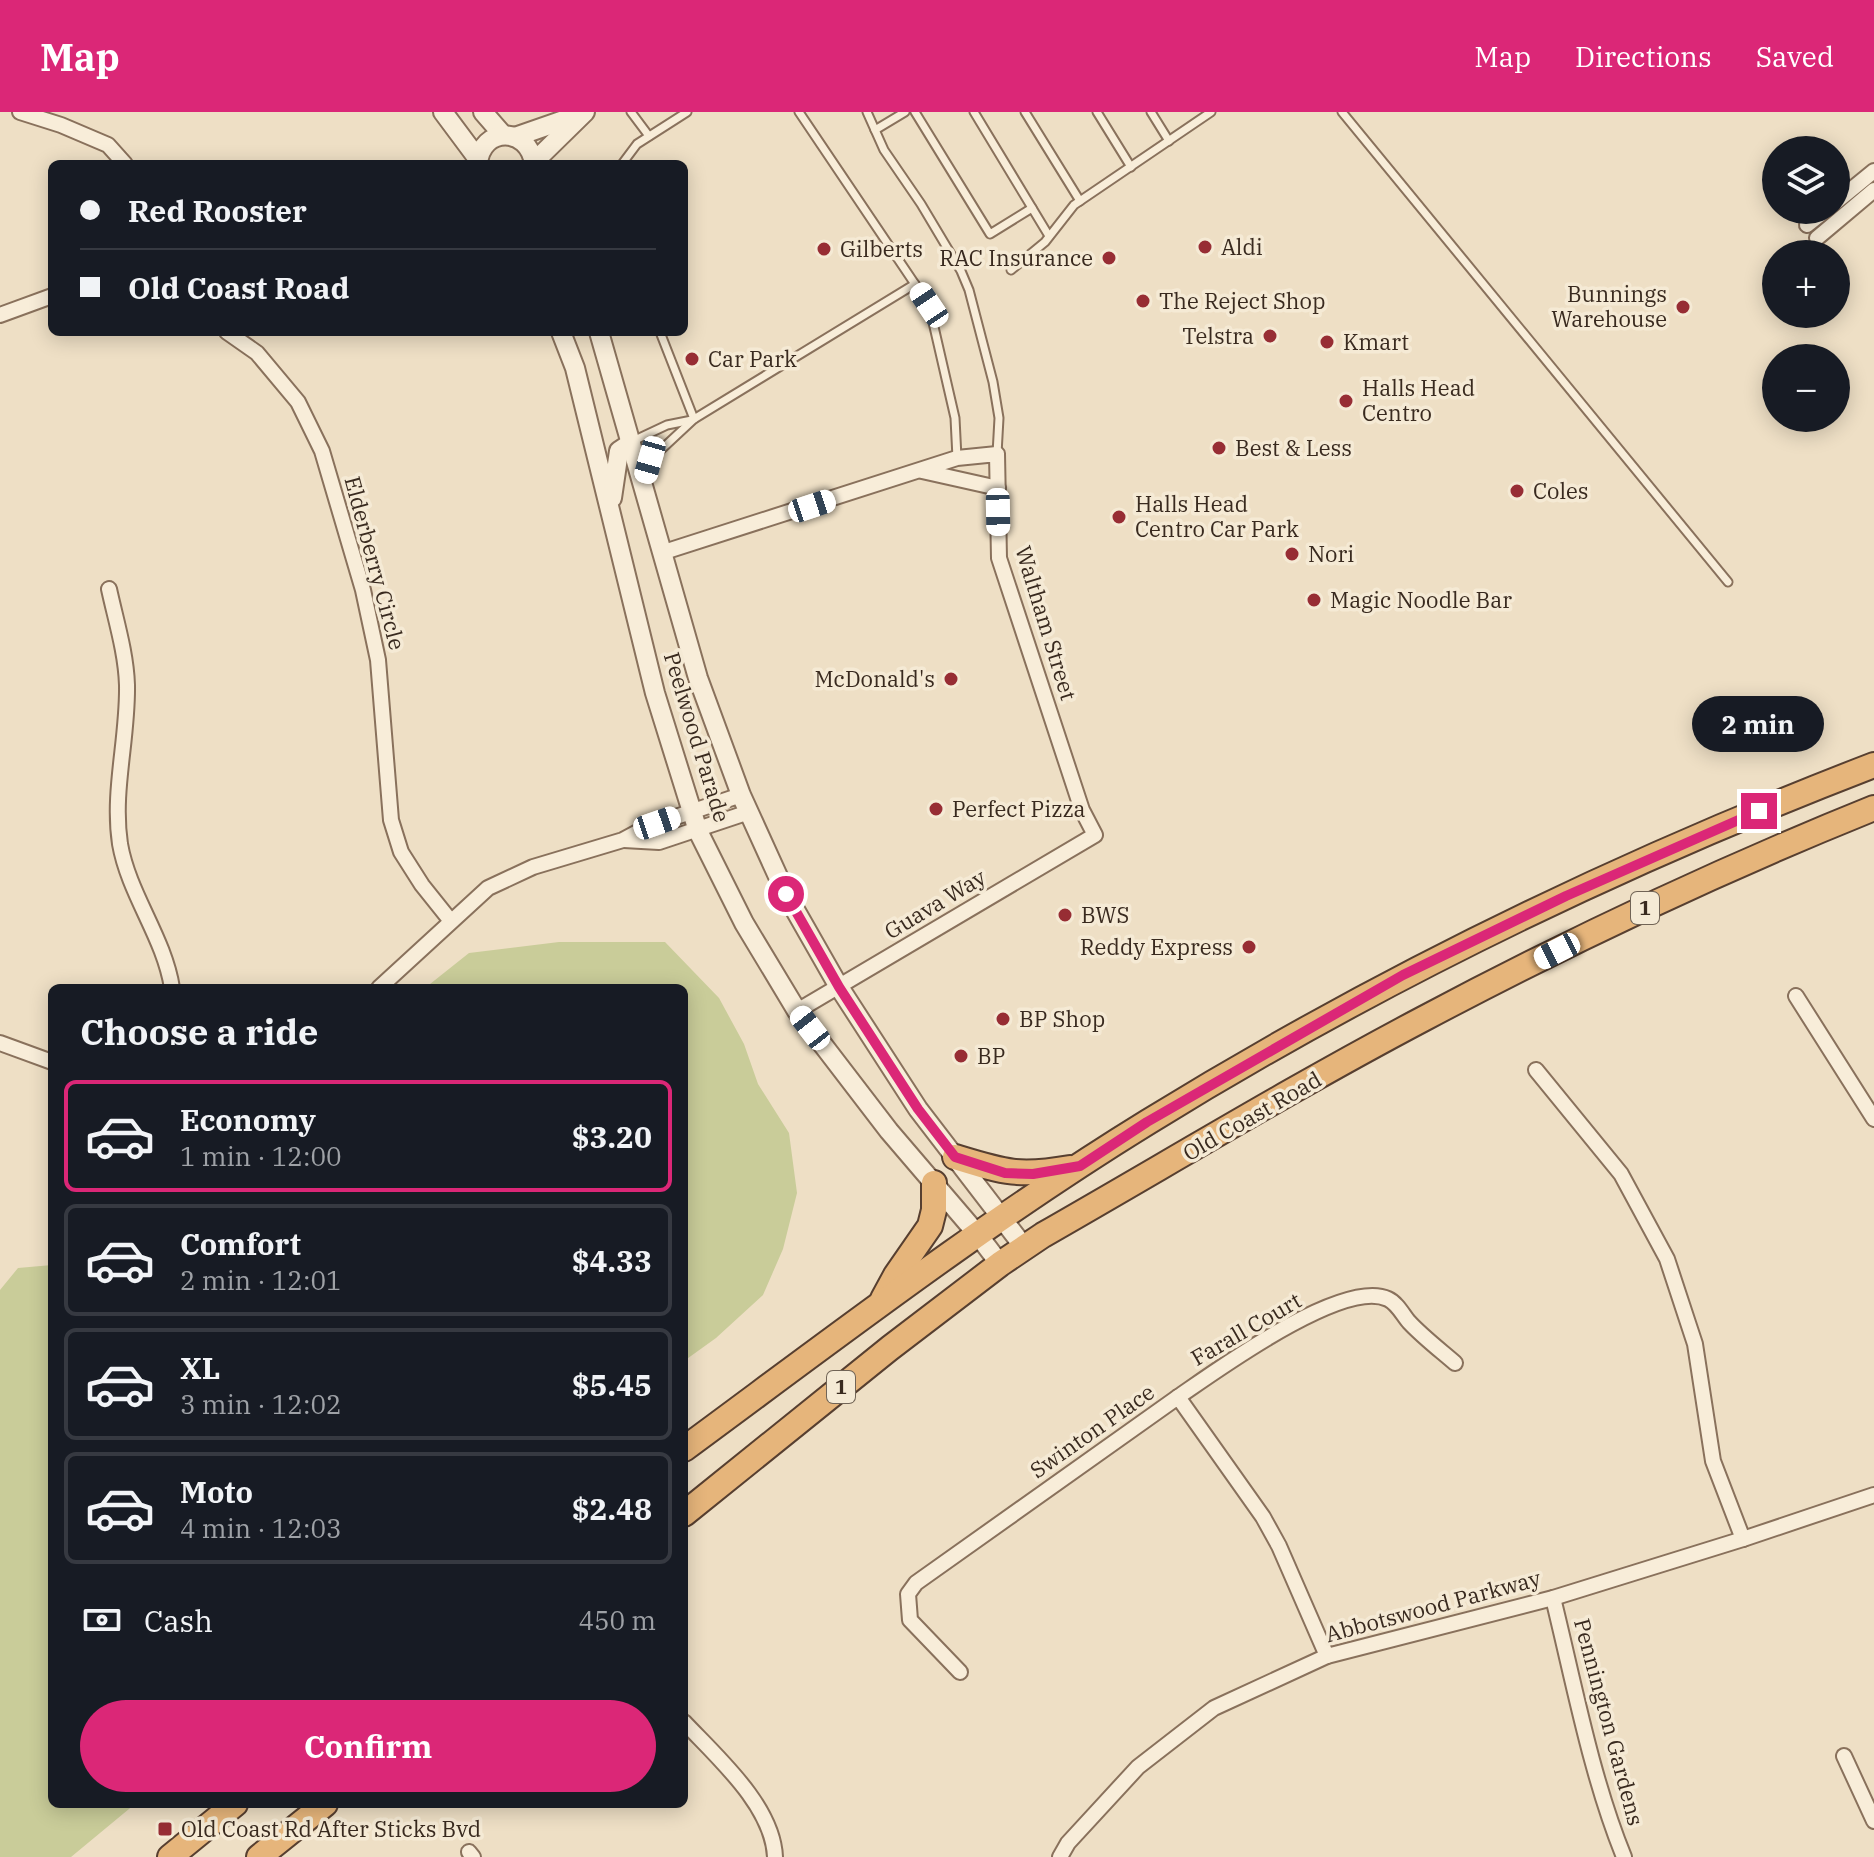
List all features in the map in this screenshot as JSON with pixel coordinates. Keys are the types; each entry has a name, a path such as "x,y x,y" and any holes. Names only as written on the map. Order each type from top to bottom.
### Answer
{"highway":[{"name":"1","path":"688,1446 1003,1217 1160,1114 1403,975 1665,851 1874,765"},
{"name":"Old Coast Road","path":"688,1511 878,1357 1024,1247 1421,1020 1636,911 1763,853 1874,808"},
{"path":"955,1157 1005,1173 1033,1174 1080,1166"},
{"path":"880,1305 896,1275 930,1226 934,1210 934,1183"},
{"path":"170,1857 230,1808"},
{"path":"259,1857 320,1808"}],"street":[{"path":"20,112 108,145 121,160"},
{"path":"443,112 477,160"},
{"path":"483,112 509,136 527,145 533,160"},
{"path":"478,160 487,143 583,113"},
{"path":"537,160 583,113"},
{"path":"1850,191 1874,171"},
{"path":"1817,238 1874,190"},
{"path":"0,315 48,297"},
{"name":"Elderberry Circle","path":"233,336 257,353 298,402 322,451 363,590 378,660 391,820 401,852 450,920"},
{"name":"Peelwood Parade","path":"563,336 575,368 655,693 698,831 744,923 797,1011 889,1131 1000,1264"},
{"name":"Peelwood Parade","path":"600,336 698,678 745,803 786,894 839,987 918,1109 1024,1247"},
{"path":"610,513 619,451 631,443"},
{"path":"661,553 957,458 997,454"},
{"name":"Waltham Street","path":"997,454 999,558 1082,810 1095,835"},
{"path":"921,471 998,488"},
{"path":"109,589 127,684 116,813 121,848 158,940 171,984"},
{"path":"623,840 659,842 698,831 745,803"},
{"path":"383,984 488,888 533,867 623,840 649,826 691,812 745,803"},
{"name":"Guava Way","path":"797,1011 1095,835"},
{"path":"1796,996 1874,1119"},
{"path":"0,1043 48,1061"},
{"path":"1536,1070 1621,1174 1667,1259 1695,1344 1713,1461 1743,1539"},
{"name":"Farall Court","path":"1178,1397 1245,1350 1299,1320 1351,1299 1372,1296 1389,1299 1410,1323 1455,1363"},
{"name":"Swinton Place","path":"960,1672 910,1620 908,1594 916,1583 1178,1397 1263,1517 1279,1546 1327,1656"},
{"name":"Abbotswood Parkway","path":"1060,1857 1068,1843 1138,1767 1214,1708 1327,1656 1553,1598 1874,1495"},
{"name":"Pennington Gardens","path":"1553,1598 1610,1818 1624,1857"},
{"path":"688,1726 746,1787 774,1843 775,1857"},
{"path":"1844,1756 1874,1821"}],"lane":[{"path":"631,112 649,136"},
{"path":"625,160 637,144 687,112"},
{"path":"799,112 929,305 955,418 957,458"},
{"name":"Waltham Street","path":"867,112 884,150 921,204 969,290 993,382 999,418 997,454"},
{"path":"875,130 905,112"},
{"path":"915,112 990,234 1032,208"},
{"path":"974,112 1049,236"},
{"path":"1025,112 1080,201"},
{"path":"1097,112 1131,167"},
{"path":"1151,112 1169,141"},
{"path":"1011,270 1049,236 1080,201 1210,112"},
{"path":"1342,112 1728,582"},
{"path":"643,487 650,460 694,419 915,284"},
{"path":"662,336 694,419"},
{"path":"631,443 667,425 694,419"}],"green space":[{"path":"559,942 665,942 719,998 744,1044 758,1084 789,1133 797,1193 783,1249 763,1295 716,1338 688,1358 688,984 430,984 469,953"},
{"path":"48,1265 48,1808 130,1808 71,1857 0,1857 0,1290 18,1268"}],"place":[{"name":"Aldi","path":"1205,247"},
{"name":"Gilberts","path":"824,249"},
{"name":"RAC Insurance","path":"1109,258"},
{"name":"The Reject Shop","path":"1143,301"},
{"name":"Bunnings Warehouse","path":"1683,307"},
{"name":"Telstra","path":"1270,336"},
{"name":"Kmart","path":"1327,342"},
{"name":"Car Park","path":"692,359"},
{"name":"Halls Head Centro","path":"1346,401"},
{"name":"Best & Less","path":"1219,448"},
{"name":"Coles","path":"1517,491"},
{"name":"Halls Head Centro Car Park","path":"1119,517"},
{"name":"Nori","path":"1292,554"},
{"name":"Magic Noodle Bar","path":"1314,600"},
{"name":"McDonald's","path":"951,679"},
{"name":"Perfect Pizza","path":"936,809"},
{"name":"BWS","path":"1065,915"},
{"name":"Reddy Express","path":"1249,947"},
{"name":"BP Shop","path":"1003,1019"},
{"name":"BP","path":"961,1056"},
{"name":"Old Coast Rd After Sticks Bvd","path":"165,1829"}],"route":[{"path":"786,894 839,987 918,1109 955,1157 1005,1173 1033,1174 1080,1166 1147,1122 1403,975 1566,896 1759,811"}]}
